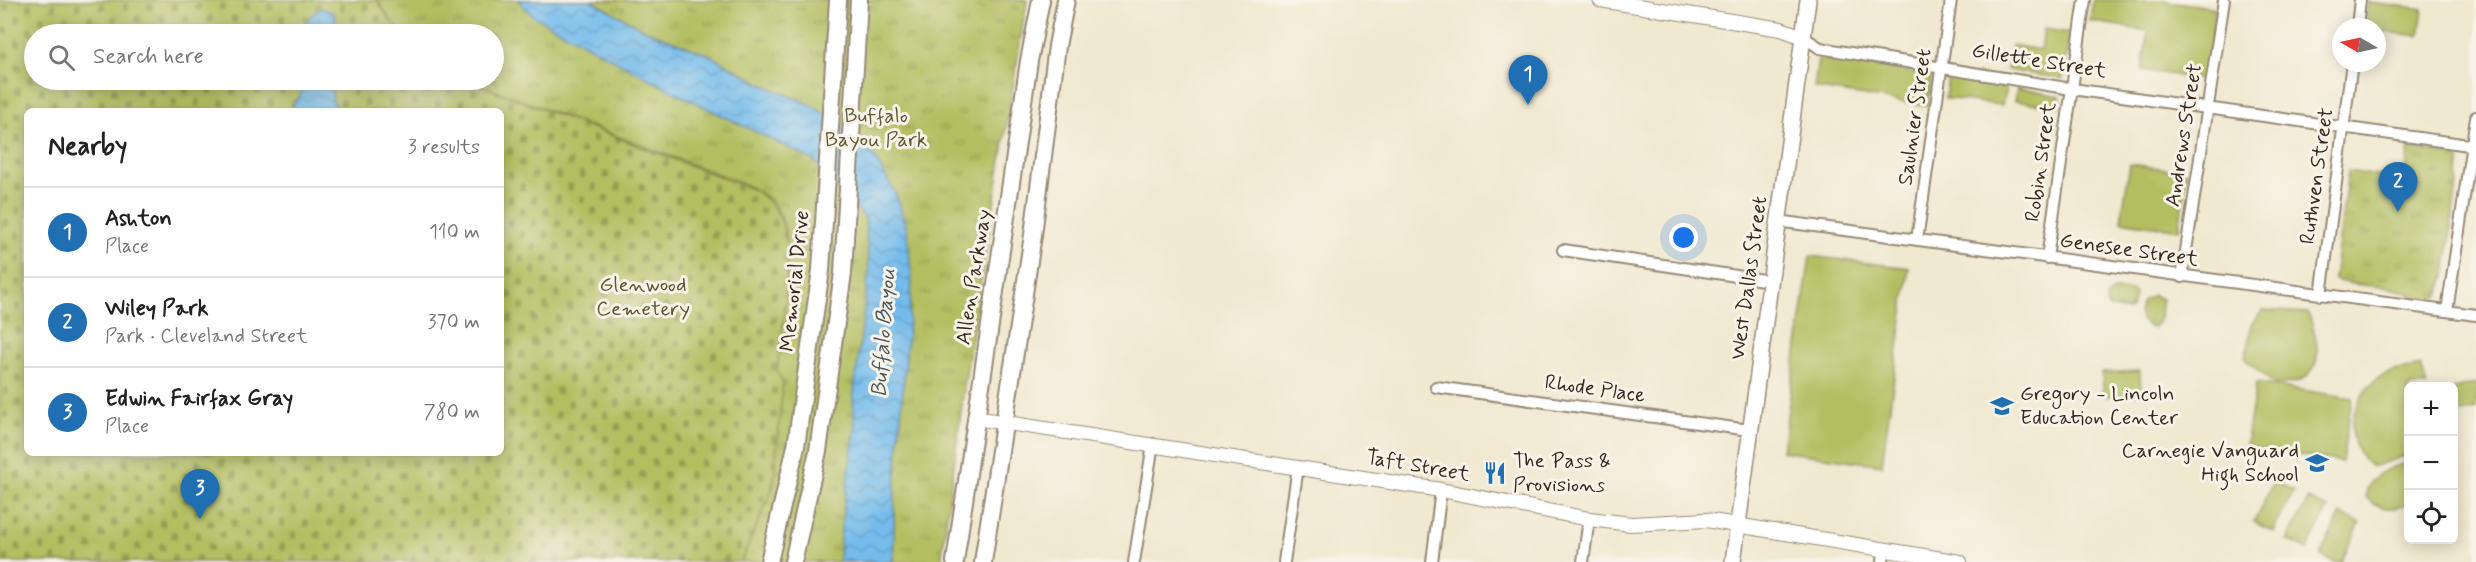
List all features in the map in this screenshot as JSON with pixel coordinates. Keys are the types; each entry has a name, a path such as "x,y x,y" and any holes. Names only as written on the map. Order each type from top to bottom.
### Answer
{"main road":[{"name":"Memorial Drive","path":"769,562 796,446 821,270 838,0"},
{"name":"Memorial Drive","path":"793,562 818,451 843,273 859,0"},
{"name":"Allen Parkway","path":"954,562 1029,61 1041,0"},
{"path":"983,562 1033,235 1057,46 1066,0"},
{"name":"West Dallas Street","path":"1733,562 1808,0"}],"street":[{"name":"Gillette Street","path":"1600,0 1781,29 1803,37 1820,48 2072,89 2474,146"},
{"name":"Saulnier Street","path":"1917,240 1951,0"},
{"name":"Robin Street","path":"2047,258 2085,0"},
{"name":"Andrews Street","path":"2182,277 2224,0"},
{"path":"2358,18 2360,0"},
{"name":"Ruthven Street","path":"2321,295 2351,72"},
{"path":"2447,311 2474,146 2476,117"},
{"name":"Genesee Street","path":"1778,221 2476,315"},
{"path":"1563,250 1770,281"},
{"name":"Rhode Place","path":"1436,387 1749,430"},
{"name":"Taft Street","path":"975,418 1441,490 1588,519 1631,524 1706,520 1884,556 1960,562"},
{"path":"1134,562 1153,444"},
{"path":"1284,562 1298,467"},
{"path":"1432,562 1441,490"},
{"path":"1583,562 1588,519"}],"green space":[{"name":"Glenwood Cemetery","path":"0,0 377,0 394,24 24,24 24,90 493,90 757,191 775,209 782,221 788,246 782,417 773,488 741,562 0,562"},
{"name":"Buffalo Bayou Park","path":"377,0 1027,0 965,381 941,562 741,562 773,488 783,383 777,372 787,288 787,244 783,224 773,203 754,189 739,182 494,90 504,90 504,24 394,24"},
{"path":"2093,0 2162,0 2216,8 2205,80 2142,70 2148,31 2090,21"},
{"path":"2368,2 2423,9 2419,36 2386,32 2386,18 2366,18"},
{"path":"2044,29 2070,33 2063,79 2007,70 2011,45 2041,50"},
{"path":"1818,60 1845,61 1932,75 1928,106 1814,88"},
{"path":"1948,78 2006,87 2002,105 1945,98"},
{"path":"2017,88 2060,96 2060,106 2015,101"},
{"path":"2409,148 2457,155 2460,161 2445,275 2439,296 2429,299 2394,289 2334,279 2348,171 2404,180"},
{"path":"2130,164 2187,172 2179,230 2121,221"},
{"path":"1810,256 1909,268 1882,465 1782,451"},
{"path":"2113,290 2132,291 2135,294 2132,307 2128,311 2108,307 2107,296"},
{"path":"2153,295 2162,299 2160,317 2153,328 2144,323 2139,312 2143,301"},
{"path":"2263,310 2308,313 2317,351 2313,369 2307,376 2298,381 2274,384 2245,359 2252,324"},
{"path":"2421,366 2426,382 2404,382 2404,456 2372,467 2363,459 2355,444 2352,430 2355,410 2372,384 2392,372"},
{"path":"2140,371 2141,394 2104,396 2102,373"},
{"path":"2256,383 2352,398 2342,462 2246,446"},
{"path":"2476,383 2476,409 2458,414 2458,388"},
{"path":"2404,464 2404,505 2386,508 2375,505 2366,497 2370,483 2380,473"},
{"path":"2274,481 2294,491 2273,532 2254,522"},
{"path":"2308,499 2328,508 2307,550 2288,540"},
{"path":"2341,514 2360,523 2341,562 2334,562 2320,555"}],"water":[{"name":"Buffalo Bayou","path":"518,0 591,0 643,29 709,55 766,86 811,105 865,142 895,192 907,229 912,282 895,489 893,562 839,562 841,526 855,430 853,400 869,270 865,218 813,160 668,89 533,16"},
{"path":"321,8 334,13 336,24 307,24 309,18"},
{"path":"302,90 331,90 333,101 337,108 291,108"}],"place":[{"name":"Ashton","path":"1528,105"},
{"name":"Wiley Park","path":"2398,212"},
{"name":"Gregory - Lincoln Education Center","path":"2002,406"},
{"name":"Carnegie Vanguard High School","path":"2317,463"},
{"name":"The Pass & Provisions","path":"1495,473"},
{"name":"Edwin Fairfax Gray","path":"200,519"}]}
